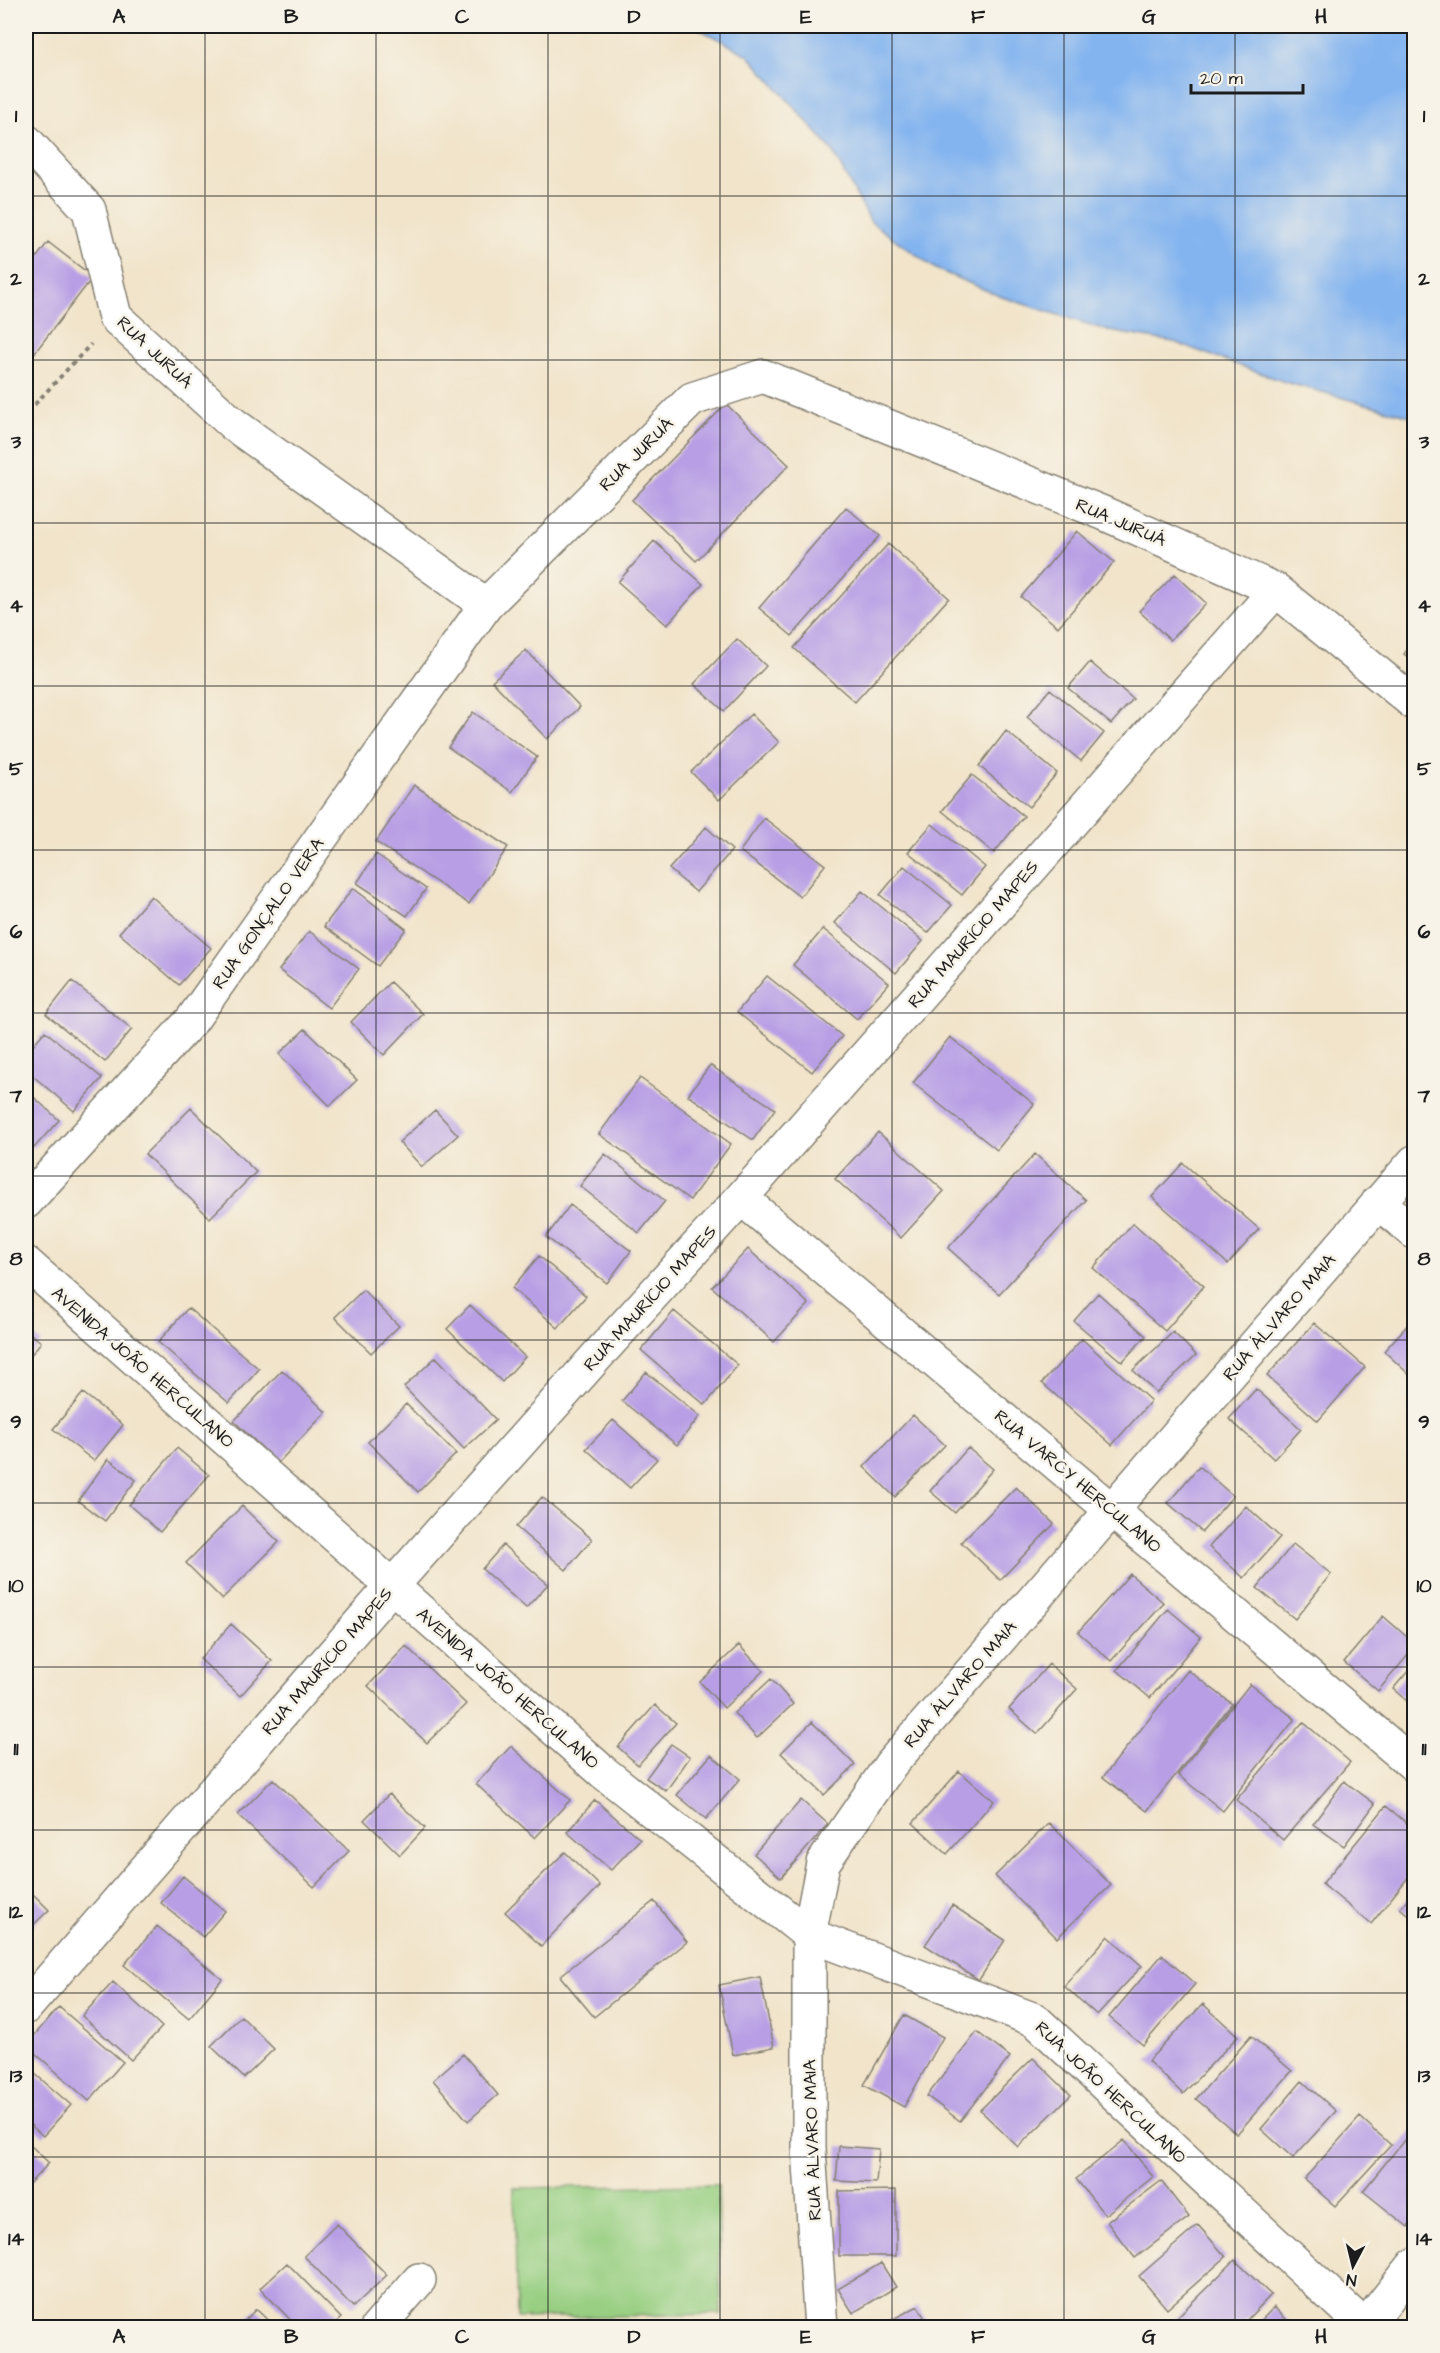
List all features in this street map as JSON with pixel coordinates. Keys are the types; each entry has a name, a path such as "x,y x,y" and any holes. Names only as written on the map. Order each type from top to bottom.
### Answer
{"street":[{"name":"RUA JURUÁ","path":"26,141 89,210 115,317 233,424 486,605 692,399 763,376 1102,513 1276,590 1414,703"},
{"name":"RUA MAURÍCIO MAPES","path":"26,2007 392,1586 741,1198 1276,590"},
{"name":"RUA GONÇALO VERA","path":"26,1202 192,1020 486,605"},
{"name":"RUA ÁLVARO MAIA","path":"821,2328 809,2149 809,1935 823,1863 891,1764 1414,1162"},
{"name":"RUA VARCY HERCULANO","path":"741,1198 1414,1765"},
{"path":"1378,1202 1414,1232"},
{"name":"AVENIDA JOÃO HERCULANO","path":"26,1263 603,1772 809,1935"},
{"name":"RUA JOÃO HERCULANO","path":"809,1935 1035,2020 1365,2327"},
{"path":"1365,2327 1414,2265"},
{"path":"377,2328 419,2280"}],"path":[{"path":"26,408 35,404 115,317"}],"green space":[{"path":"718,2185 721,2314 517,2318 514,2188"}],"water":[{"path":"694,26 1414,26 1414,417 1285,382 1174,342 1109,331 1002,297 936,269 871,222 831,149 748,55"}],"building":[{"path":"48,242 93,277 26,364 26,272"},
{"path":"726,404 789,465 696,561 632,500"},
{"path":"846,507 880,536 792,636 759,608"},
{"path":"1077,531 1114,562 1058,627 1021,597"},
{"path":"654,541 703,584 667,625 618,582"},
{"path":"888,544 949,598 855,702 794,648"},
{"path":"1175,574 1206,603 1170,640 1139,611"},
{"path":"737,639 766,666 724,711 694,684"},
{"path":"1414,640 1414,662 1404,654"},
{"path":"526,650 580,707 547,739 492,681"},
{"path":"1090,662 1133,699 1111,724 1068,688"},
{"path":"1050,689 1104,733 1081,761 1027,717"},
{"path":"473,712 537,757 512,792 448,747"},
{"path":"751,714 779,742 719,800 691,772"},
{"path":"1006,731 1057,773 1029,807 979,766"},
{"path":"972,775 1024,816 994,853 942,811"},
{"path":"414,785 508,847 469,904 376,842"},
{"path":"764,818 825,865 800,897 740,851"},
{"path":"932,824 985,867 962,895 908,852"},
{"path":"706,827 732,850 696,892 669,869"},
{"path":"376,854 426,889 407,916 357,883"},
{"path":"904,866 952,905 928,933 880,895"},
{"path":"353,888 406,929 378,966 324,926"},
{"path":"862,891 923,941 896,973 835,923"},
{"path":"151,896 211,948 179,985 119,933"},
{"path":"823,929 889,983 857,1019 793,965"},
{"path":"309,931 359,969 329,1008 279,970"},
{"path":"767,976 842,1036 812,1072 737,1012"},
{"path":"72,981 132,1029 105,1062 46,1014"},
{"path":"390,982 423,1014 384,1055 351,1022"},
{"path":"305,1029 357,1080 330,1106 279,1054"},
{"path":"45,1031 102,1078 74,1111 26,1070 26,1053"},
{"path":"950,1037 1034,1104 997,1150 913,1083"},
{"path":"710,1065 775,1109 753,1140 688,1095"},
{"path":"640,1078 731,1144 690,1200 599,1134"},
{"path":"26,1090 59,1120 34,1148 26,1140"},
{"path":"191,1108 256,1172 210,1218 145,1154"},
{"path":"435,1110 458,1135 422,1167 399,1142"},
{"path":"878,1132 944,1191 901,1238 835,1179"},
{"path":"605,1154 665,1201 639,1233 580,1186"},
{"path":"1035,1154 1086,1200 999,1294 948,1248"},
{"path":"1183,1163 1259,1229 1228,1264 1152,1197"},
{"path":"570,1205 631,1251 607,1283 546,1237"},
{"path":"1133,1223 1204,1286 1165,1331 1093,1268"},
{"path":"748,1249 809,1304 774,1342 712,1287"},
{"path":"539,1256 586,1296 558,1328 512,1288"},
{"path":"363,1290 399,1326 371,1353 335,1317"},
{"path":"1098,1293 1146,1336 1122,1362 1074,1321"},
{"path":"470,1305 525,1357 502,1382 447,1329"},
{"path":"188,1308 259,1369 229,1403 158,1342"},
{"path":"674,1311 738,1365 705,1405 641,1350"},
{"path":"1414,1318 1414,1379 1384,1351"},
{"path":"1314,1323 1365,1367 1318,1421 1267,1376"},
{"path":"26,1330 41,1342 26,1361"},
{"path":"1173,1332 1196,1355 1156,1393 1133,1370"},
{"path":"1082,1339 1151,1401 1112,1445 1042,1383"},
{"path":"436,1357 496,1420 464,1449 404,1387"},
{"path":"282,1370 326,1412 278,1463 234,1421"},
{"path":"646,1372 700,1416 677,1445 622,1401"},
{"path":"1256,1389 1301,1429 1274,1459 1229,1419"},
{"path":"83,1393 123,1425 94,1461 53,1429"},
{"path":"406,1404 456,1454 418,1492 368,1442"},
{"path":"913,1415 945,1445 895,1497 864,1467"},
{"path":"613,1420 657,1459 630,1488 586,1449"},
{"path":"177,1448 209,1475 160,1532 129,1505"},
{"path":"968,1448 993,1469 955,1513 930,1491"},
{"path":"108,1459 136,1480 105,1521 78,1501"},
{"path":"1199,1466 1233,1496 1202,1532 1168,1503"},
{"path":"1016,1487 1054,1524 1000,1580 961,1542"},
{"path":"542,1497 592,1539 566,1570 516,1527"},
{"path":"242,1506 279,1542 222,1599 186,1563"},
{"path":"1246,1506 1280,1537 1244,1578 1209,1547"},
{"path":"1293,1544 1331,1574 1295,1619 1257,1588"},
{"path":"503,1545 548,1584 526,1608 482,1569"},
{"path":"1130,1574 1164,1603 1111,1661 1078,1632"},
{"path":"1168,1609 1201,1637 1150,1698 1117,1670"},
{"path":"1383,1616 1414,1643 1414,1648 1378,1691 1344,1662"},
{"path":"231,1624 272,1661 240,1696 200,1659"},
{"path":"739,1645 763,1671 724,1708 700,1682"},
{"path":"406,1646 466,1704 427,1743 368,1686"},
{"path":"1049,1664 1077,1689 1037,1734 1009,1709"},
{"path":"1414,1664 1414,1707 1393,1689"},
{"path":"1188,1670 1232,1704 1147,1811 1103,1777"},
{"path":"771,1679 793,1704 757,1738 734,1713"},
{"path":"1250,1684 1295,1719 1223,1811 1178,1775"},
{"path":"655,1705 676,1723 638,1765 618,1747"},
{"path":"812,1722 855,1765 824,1795 781,1753"},
{"path":"1303,1722 1350,1762 1283,1840 1236,1800"},
{"path":"671,1744 690,1757 666,1791 646,1778"},
{"path":"511,1746 570,1800 535,1838 476,1784"},
{"path":"711,1755 740,1779 706,1819 677,1795"},
{"path":"959,1771 994,1801 947,1854 913,1823"},
{"path":"273,1779 349,1851 314,1887 238,1815"},
{"path":"1344,1781 1375,1804 1344,1846 1313,1824"},
{"path":"389,1794 425,1828 400,1855 364,1820"},
{"path":"595,1800 640,1839 611,1870 567,1832"},
{"path":"801,1800 828,1824 781,1878 754,1854"},
{"path":"1386,1806 1414,1829 1414,1870 1371,1924 1322,1884"},
{"path":"1049,1823 1111,1885 1057,1938 995,1876"},
{"path":"565,1852 600,1886 541,1946 505,1912"},
{"path":"183,1876 225,1911 203,1937 161,1903"},
{"path":"26,1887 49,1910 26,1932"},
{"path":"1414,1891 1414,1920 1400,1908"},
{"path":"654,1901 687,1942 594,2017 560,1976"},
{"path":"952,1905 1005,1940 979,1980 925,1945"},
{"path":"157,1926 222,1979 189,2019 124,1965"},
{"path":"1108,1936 1142,1966 1097,2015 1064,1986"},
{"path":"1162,1955 1195,1984 1143,2045 1109,2017"},
{"path":"760,1977 774,2047 733,2055 719,1985"},
{"path":"113,1982 162,2027 131,2060 82,2016"},
{"path":"1203,2004 1238,2036 1183,2094 1148,2061"},
{"path":"59,2007 123,2062 89,2101 26,2045"},
{"path":"904,2015 943,2037 904,2107 864,2085"},
{"path":"241,2016 274,2049 244,2078 211,2046"},
{"path":"977,2032 1010,2057 960,2121 927,2096"},
{"path":"1251,2036 1292,2071 1237,2134 1196,2099"},
{"path":"463,2054 498,2095 468,2121 433,2080"},
{"path":"1033,2058 1071,2095 1018,2147 980,2110"},
{"path":"27,2067 71,2105 43,2136 26,2121"},
{"path":"1302,2081 1336,2111 1293,2158 1261,2129"},
{"path":"1360,2117 1391,2145 1335,2206 1304,2179"},
{"path":"1414,2128 1414,2219 1408,2227 1363,2191"},
{"path":"1124,2140 1153,2177 1105,2215 1076,2179"},
{"path":"26,2141 49,2163 26,2187"},
{"path":"839,2146 879,2149 876,2183 836,2181"},
{"path":"1161,2181 1189,2217 1135,2258 1107,2222"},
{"path":"896,2190 896,2256 839,2256 839,2191"},
{"path":"337,2224 387,2275 353,2307 304,2256"},
{"path":"1198,2225 1226,2257 1167,2309 1139,2276"},
{"path":"1235,2260 1271,2295 1239,2328 1179,2328 1173,2321"},
{"path":"287,2263 341,2318 330,2328 298,2328 260,2288"},
{"path":"881,2263 896,2287 853,2313 838,2289"},
{"path":"918,2306 930,2328 876,2328"},
{"path":"1274,2307 1295,2328 1254,2328"},
{"path":"256,2309 276,2328 238,2328"}]}
